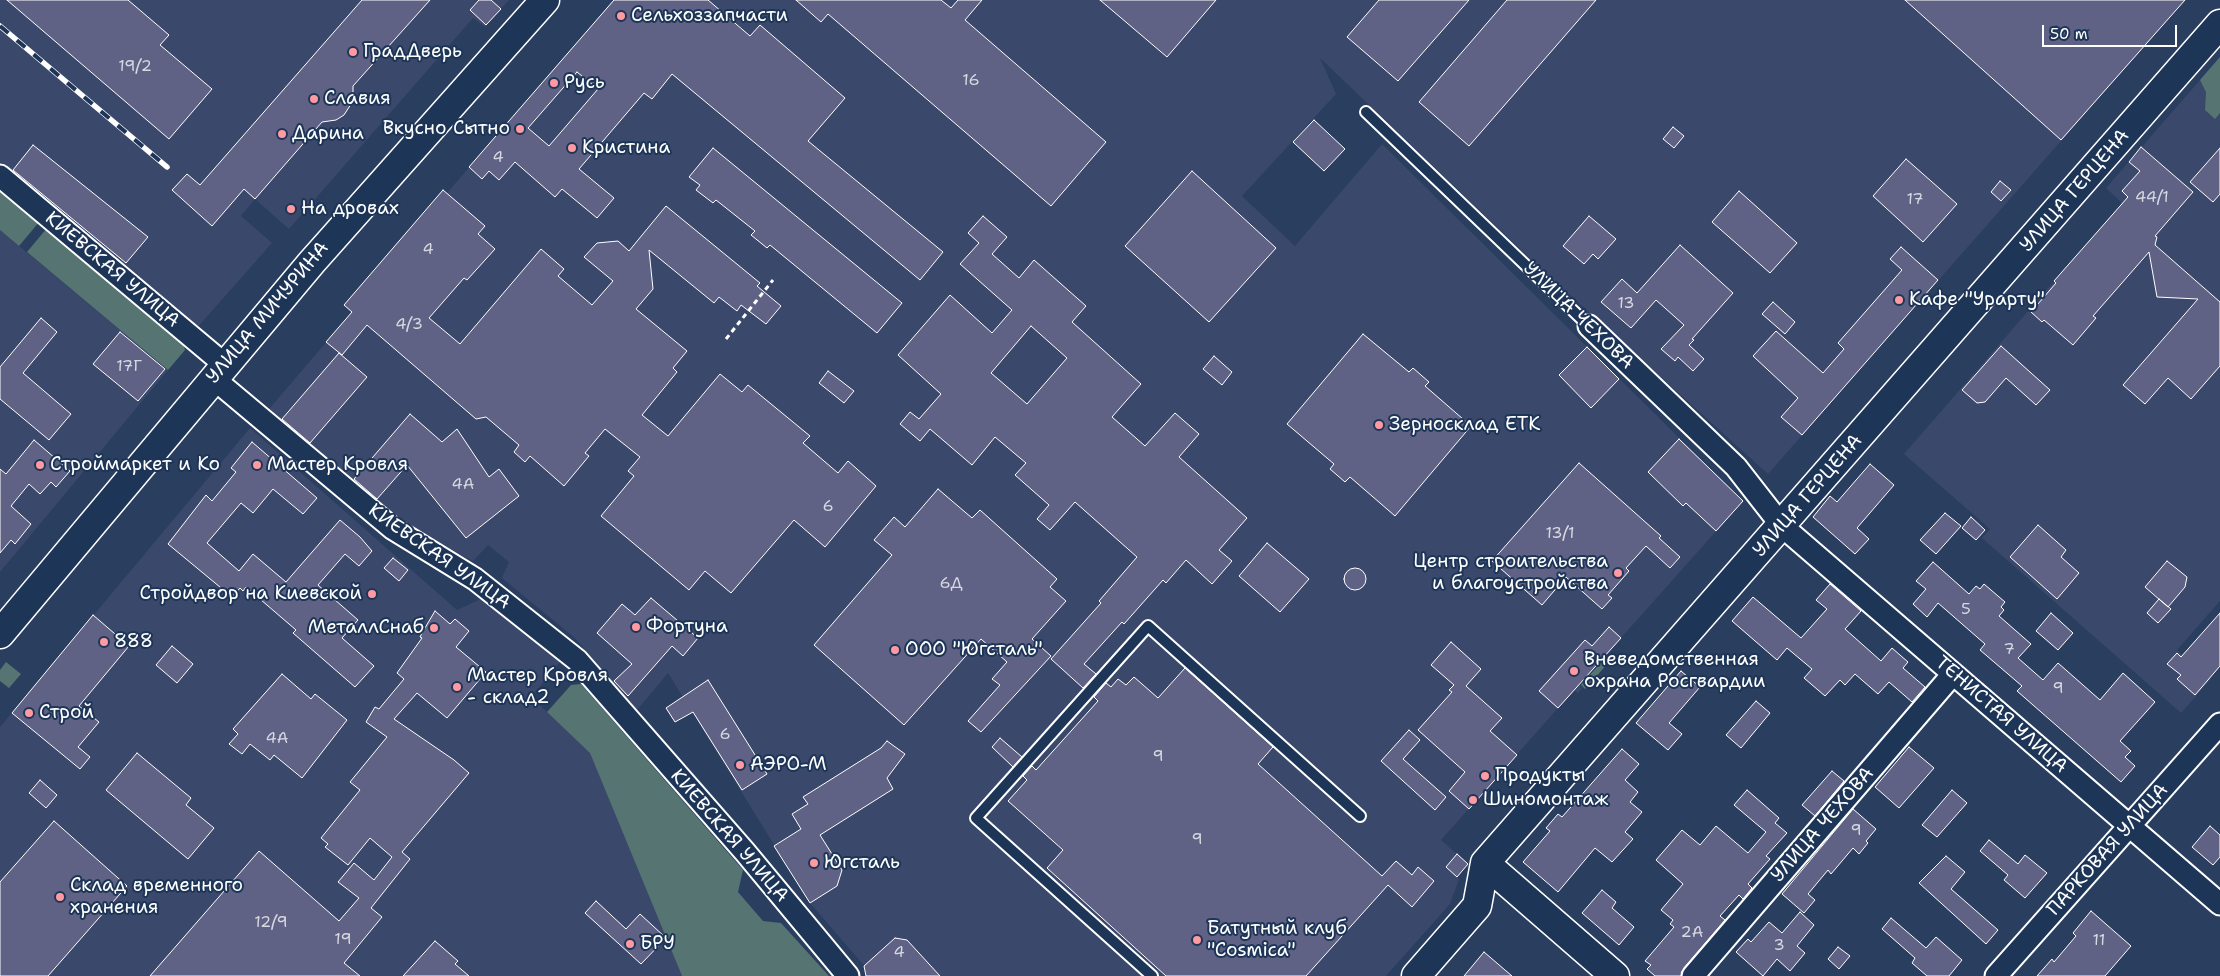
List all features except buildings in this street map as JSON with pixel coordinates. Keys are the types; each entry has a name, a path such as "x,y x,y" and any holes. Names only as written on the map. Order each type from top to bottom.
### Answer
{"street":[{"name":"УЛИЦА МИЧУРИНА","path":"0,634 218,371 371,194 545,0"},
{"name":"УЛИЦА ГЕРЦЕНА","path":"1484,863 1782,526 2220,24"},
{"name":"КИЕВСКАЯ УЛИЦА","path":"0,176 392,528 475,579 577,660 745,852 848,976"},
{"name":"УЛИЦА ЧЕХОВА","path":"1588,326 1736,467 1782,526"},
{"name":"ТЕНИСТАЯ УЛИЦА","path":"1782,526 2220,904"},
{"name":"УЛИЦА ЧЕХОВА","path":"1693,976 1953,674"},
{"name":"ПАРКОВАЯ УЛИЦА","path":"1996,976 2220,724"},
{"path":"1484,863 1615,976"},
{"path":"1416,976 1477,906 1484,863"},
{"path":"1477,906 1525,898"}],"lane":[{"name":"УЛИЦА ЧЕХОВА","path":"1366,112 1588,326"},
{"path":"1152,976 976,818 1148,626 1360,816"}],"path":[{"path":"726,339 774,280"}],"shaded area":[{"path":"0,0 509,0 485,27 473,18 289,229 255,199 241,216 272,243 196,329 0,164"},
{"path":"614,0 2185,0 1768,474 1539,267 1320,58 1336,94 1242,196 1295,246 1382,144 1743,501 1579,685 1582,688 1578,693 1574,690 1441,840 1468,864 1457,877 1459,879 1450,904 1386,976 873,976 810,903 668,673 637,710 576,639 502,578 509,562 488,545 473,561 420,535 375,502 269,409 352,312 344,305 443,190 447,193"},
{"path":"2220,57 2220,601 2177,650 2211,679 2181,713 1982,538 1990,529 1904,454 2122,203 2106,188"},
{"path":"0,230 168,370 0,572"},
{"path":"250,428 457,610 485,597 560,662 531,697 590,752 682,976 0,976 0,727"}],"green space":[{"path":"2220,57 2220,113 2215,119 2205,110 2206,92 2200,80"},
{"path":"0,188 40,221 19,246 0,230"},
{"path":"47,228 183,341 185,350 168,370 27,252"},
{"path":"1605,658 1609,662 1585,689 1581,685"},
{"path":"6,662 21,674 9,688 0,681 0,670"},
{"path":"581,684 743,870 738,892 763,921 781,923 829,976 682,976 590,753 547,712 571,685"}],"railway":[{"path":"0,26 167,167"}],"place":[{"name":"Сельхоззапчасти","path":"621,16"},
{"name":"ГрадДверь","path":"353,52"},
{"name":"Русь","path":"554,83"},
{"name":"Славия","path":"314,99"},
{"name":"Вкусно Сытно","path":"520,129"},
{"name":"Дарина","path":"282,134"},
{"name":"Кристина","path":"572,148"},
{"name":"На дровах","path":"291,209"},
{"name":"Кафе \"Урарту\"","path":"1899,300"},
{"name":"Зерносклад ЕТК","path":"1379,425"},
{"name":"Строймаркет и Ко","path":"40,465"},
{"name":"Мастер Кровля","path":"257,465"},
{"name":"Центр строительства и благоустройства","path":"1618,573"},
{"name":"Стройдвор на Киевской","path":"372,594"},
{"name":"Фортуна","path":"636,627"},
{"name":"МеталлСнаб","path":"434,628"},
{"name":"888","path":"104,642"},
{"name":"ООО \"Югсталь\"","path":"895,650"},
{"name":"Вневедомственная охрана Росгвардии","path":"1574,671"},
{"name":"Мастер Кровля - склад2","path":"457,687"},
{"name":"Строй","path":"29,713"},
{"name":"АЭРО-М","path":"740,765"},
{"name":"Продукты","path":"1485,776"},
{"name":"Шиномонтаж","path":"1473,800"},
{"name":"Югсталь","path":"814,863"},
{"name":"Склад временного хранения","path":"60,897"},
{"name":"Батутный клуб \"Cosmica\"","path":"1197,940"},
{"name":"БРУ","path":"630,944"}]}
